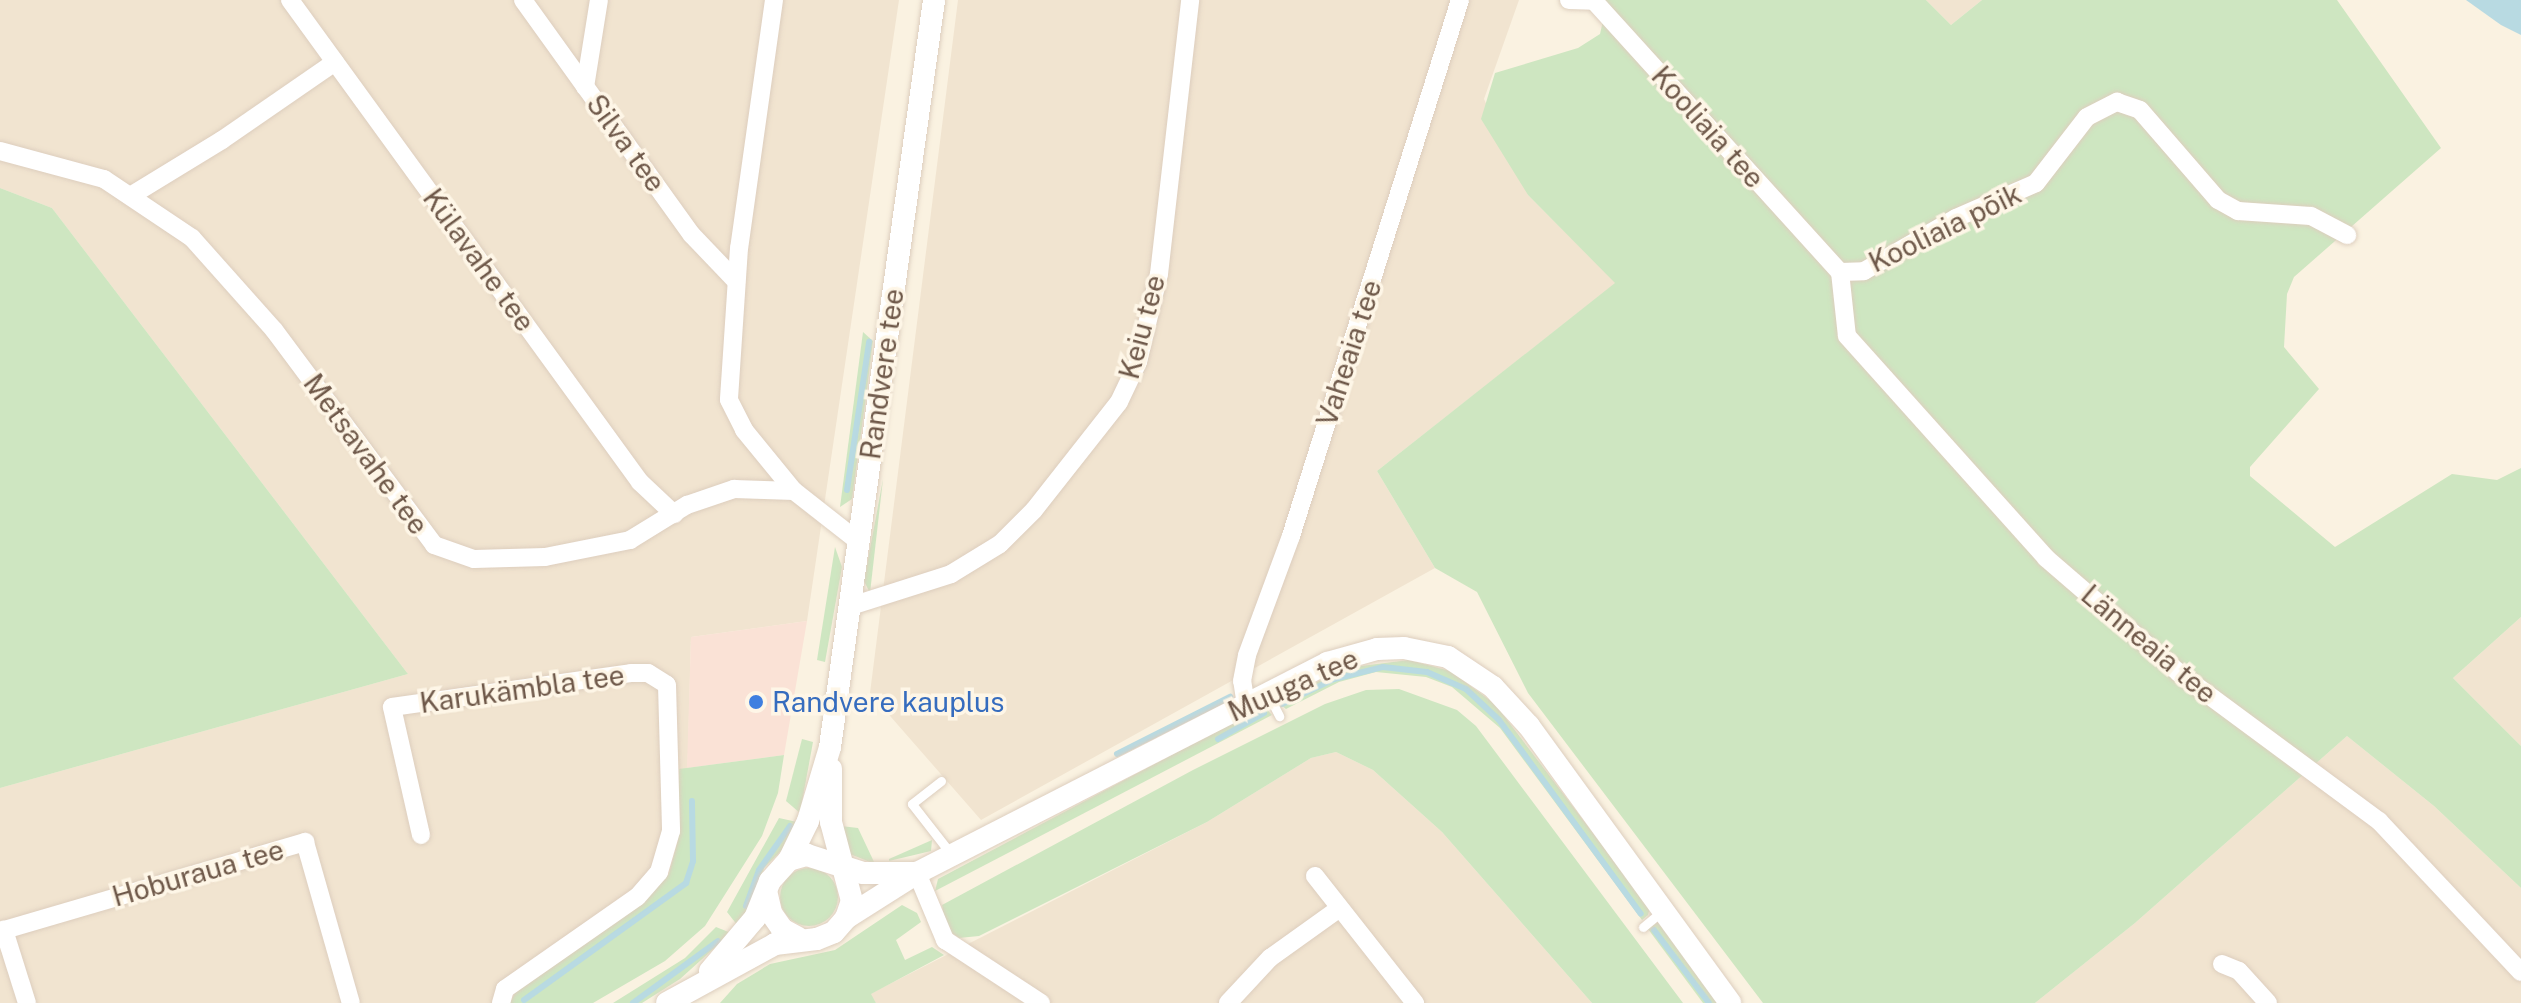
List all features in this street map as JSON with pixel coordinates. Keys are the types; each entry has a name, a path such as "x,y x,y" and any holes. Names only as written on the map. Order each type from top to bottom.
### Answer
{"street":[{"name":"Külavahe tee","path":"290,0 640,482 674,514"},
{"name":"Silva tee","path":"523,0 692,235 736,281"},
{"path":"585,87 599,0"},
{"path":"774,0 736,281 729,378 732,411 794,491 859,542"},
{"name":"Randvere tee","path":"701,981 742,936 767,895 770,881 789,860 808,821 830,747 934,0"},
{"name":"Keiu tee","path":"851,606 940,579 1000,544 1051,490 1119,402 1152,315 1190,0"},
{"name":"Vaheaia tee","path":"1246,705 1242,681 1247,655 1291,536 1460,0"},
{"name":"Kooliaia tee","path":"1569,0 1597,1 1840,272"},
{"path":"132,195 222,140 335,62"},
{"name":"Kooliaia põik","path":"1840,272 1864,271 1956,218 2036,183 2087,117 2117,102 2140,110 2218,200 2238,211 2311,216 2347,235"},
{"name":"Metsavahe tee","path":"0,151 85,171 132,195 192,238 240,289 434,545 474,559 545,557 630,540 674,514 734,489 794,491"},
{"name":"Länneaia tee","path":"1840,272 1847,336 2046,558 2179,673 2379,821 2521,972"},
{"name":"Muuga tee","path":"846,918 917,873 1327,663 1377,649 1426,650 1473,670 1529,726 1730,1003"},
{"name":"Karukämbla tee","path":"421,835 392,707 631,673 648,673 667,685 671,831 659,872 637,897 505,989 501,1003"},
{"name":"Randvere tee","path":"667,1003 701,981 775,944 834,932 846,918 850,883 840,868 831,822 830,747"},
{"name":"Hoburaua tee","path":"27,1003 4,930 305,842 351,1003"},
{"path":"789,860 807,855 840,868"},
{"name":"Muuga tee","path":"840,868 917,873"},
{"path":"917,873 945,940 1041,1003"},
{"path":"1315,876 1337,910 1415,1003"},
{"path":"767,895 776,921 798,938"},
{"path":"1228,1003 1270,958 1337,910"},
{"path":"2222,964 2239,971 2268,1003"}],"lane":[{"path":"1268,694 1279,716"},
{"path":"941,781 912,804 953,856"},
{"path":"1643,927 1664,910"}],"shaded area":[{"path":"0,0 899,0 807,621 691,637 685,863 659,902 519,1003 0,1003 0,788 408,674 52,208 0,188"},
{"path":"958,0 1519,0 1484,99 1528,195 1616,283 1377,471 1435,568 981,820 870,693"},
{"path":"1926,0 1982,0 1951,25"},
{"path":"2521,617 2521,746 2453,678"},
{"path":"807,621 784,755 687,768 691,637"},
{"path":"2347,736 2434,806 2521,888 2521,1003 2035,1003 2135,923"},
{"path":"1336,752 1373,770 1442,832 1592,1003 876,1003 870,994 1207,822 1311,758"}],"green space":[{"path":"1588,0 1926,0 1951,25 1982,0 2337,0 2441,148 2294,277 2287,294 2284,347 2319,389 2250,467 2250,476 2335,547 2452,474 2497,480 2521,468 2521,617 2453,678 2521,746 2521,888 2434,806 2347,736 2135,923 2035,1003 1763,1003 1528,693 1477,592 1435,568 1377,471 1615,283 1528,195 1481,119 1495,73 1578,48 1600,34 1603,21"},
{"path":"0,188 52,208 408,674 0,788"},
{"path":"863,332 873,341 866,397 852,499 840,507"},
{"path":"883,479 870,593 864,581"},
{"path":"835,547 842,567 825,662 817,660"},
{"path":"1409,660 1450,671 1495,704 1650,908 1648,915 1642,920 1500,728 1452,687 1426,677 1376,672 1339,682 1286,709 1277,702 1345,668"},
{"path":"1399,689 1457,710 1476,726 1683,1003 1592,1003 1442,832 1373,770 1336,752 1311,758 1207,822 979,936 959,938 946,929 942,905 1193,770 1325,704 1366,690"},
{"path":"1264,706 1272,715 935,891 938,879"},
{"path":"802,739 813,742 800,813 786,801"},
{"path":"784,755 778,793 762,836 705,926 665,961 593,1003 510,1003 515,993 636,907 669,874 678,840 679,769"},
{"path":"779,818 797,822 787,845 764,868 754,900 738,926 727,912"},
{"path":"841,826 858,828 875,864 850,854"},
{"path":"932,840 931,851 889,861 889,859"},
{"path":"809,868 830,876 838,897 830,918 809,926 788,918 780,897 788,876"},
{"path":"902,905 917,913 921,922 896,940 905,960 932,947 944,955 871,994 876,1003 720,1003 737,984 770,964 835,950"},
{"path":"1658,922 1721,1003 1703,1003 1648,929"},
{"path":"716,927 731,933 680,979 642,1003 613,1003 685,958"}],"water":[{"path":"2466,0 2521,0 2521,35 2501,25"}],"waterway":[{"path":"847,490 869,342"},
{"path":"1282,704 1334,679 1383,667 1427,672 1466,689 1499,720 1641,914"},
{"path":"1117,754 1230,697"},
{"path":"1218,739 1264,713"},
{"path":"524,1000 686,883 693,861 692,801"},
{"path":"746,906 759,870 790,826"},
{"path":"1654,930 1709,1003"},
{"path":"633,1003 718,941"}],"place":[{"name":"Randvere kauplus","path":"756,702"}]}
